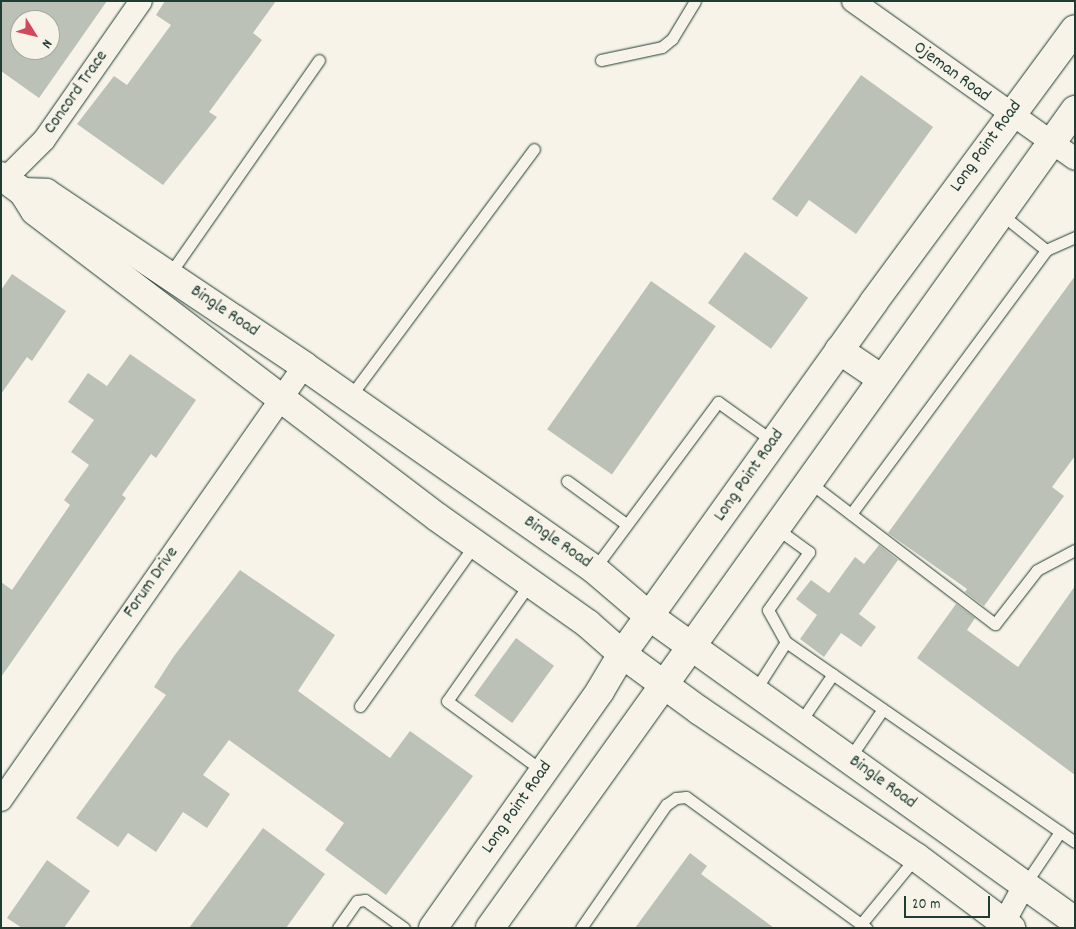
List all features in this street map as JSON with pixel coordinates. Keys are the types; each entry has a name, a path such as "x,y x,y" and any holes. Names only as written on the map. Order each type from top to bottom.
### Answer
{"main road":[{"name":"Long Point Road","path":"433,928 544,772 649,616 839,350 1075,29"},
{"path":"490,928 1075,110"},
{"name":"Bingle Road","path":"8,182 46,193 304,366 594,568 649,616 1075,921"},
{"name":"Bingle Road","path":"8,182 34,211 475,544 588,624 622,654 916,857 1005,926"},
{"path":"839,350 882,379"}],"street":[{"name":"Concord Trace","path":"8,182 44,140 141,1"},
{"name":"Ojeman Road","path":"853,1 1010,115 1075,159"},
{"name":"Forum Drive","path":"1,800 304,366"},
{"path":"1005,926 1024,884"}],"lane":[{"path":"601,60 662,48 672,39 695,1"},
{"path":"168,275 319,60"},
{"path":"349,398 534,149"},
{"path":"1000,213 1046,250"},
{"path":"850,514 1046,250 1075,237"},
{"path":"594,568 718,402 774,442"},
{"path":"567,481 626,524"},
{"path":"809,482 995,624 1037,570 1075,550"},
{"path":"776,528 809,552 768,610 786,642 1075,842"},
{"path":"360,706 475,544"},
{"path":"530,582 447,701 544,772"},
{"path":"754,692 786,642"},
{"path":"799,724 833,674"},
{"path":"849,759 883,709"},
{"path":"581,928 666,806 676,798 686,797 863,926 916,857"},
{"path":"1024,884 1060,832"},
{"path":"338,928 357,901 365,900 404,928"}],"building":[{"path":"1,1 107,1 39,98 1,71"},
{"path":"165,1 276,1 253,33 262,40 209,112 217,117 163,185 77,124 114,76 127,85 171,25 156,15"},
{"path":"861,75 933,127 856,234 809,200 797,217 772,199"},
{"path":"745,252 808,298 771,349 708,303"},
{"path":"12,274 66,311 32,361 27,357 1,394 1,290"},
{"path":"1075,276 1075,456 1052,487 1064,496 984,606 965,592 967,589 888,533"},
{"path":"651,281 716,326 612,475 547,429"},
{"path":"130,354 196,400 156,458 151,454 122,495 126,498 1,677 1,582 12,590 70,505 64,500 89,465 71,452 94,420 68,402 88,373 107,386"},
{"path":"879,545 898,560 859,614 876,627 861,647 841,633 824,657 800,639 817,615 796,599 811,580 829,593 855,557 864,564"},
{"path":"240,570 335,635 298,691 390,758 410,731 473,776 386,895 325,850 344,823 229,740 203,775 230,794 207,828 183,812 156,852 128,833 118,847 76,818 166,695 154,687 174,656"},
{"path":"1075,586 1075,775 917,658 956,604 975,618 967,630 1018,667"},
{"path":"516,638 554,666 512,723 474,695"},
{"path":"263,828 325,874 286,928 189,928"},
{"path":"690,853 707,866 701,874 774,928 635,928"},
{"path":"47,860 90,891 64,928 22,928 7,918"}]}
